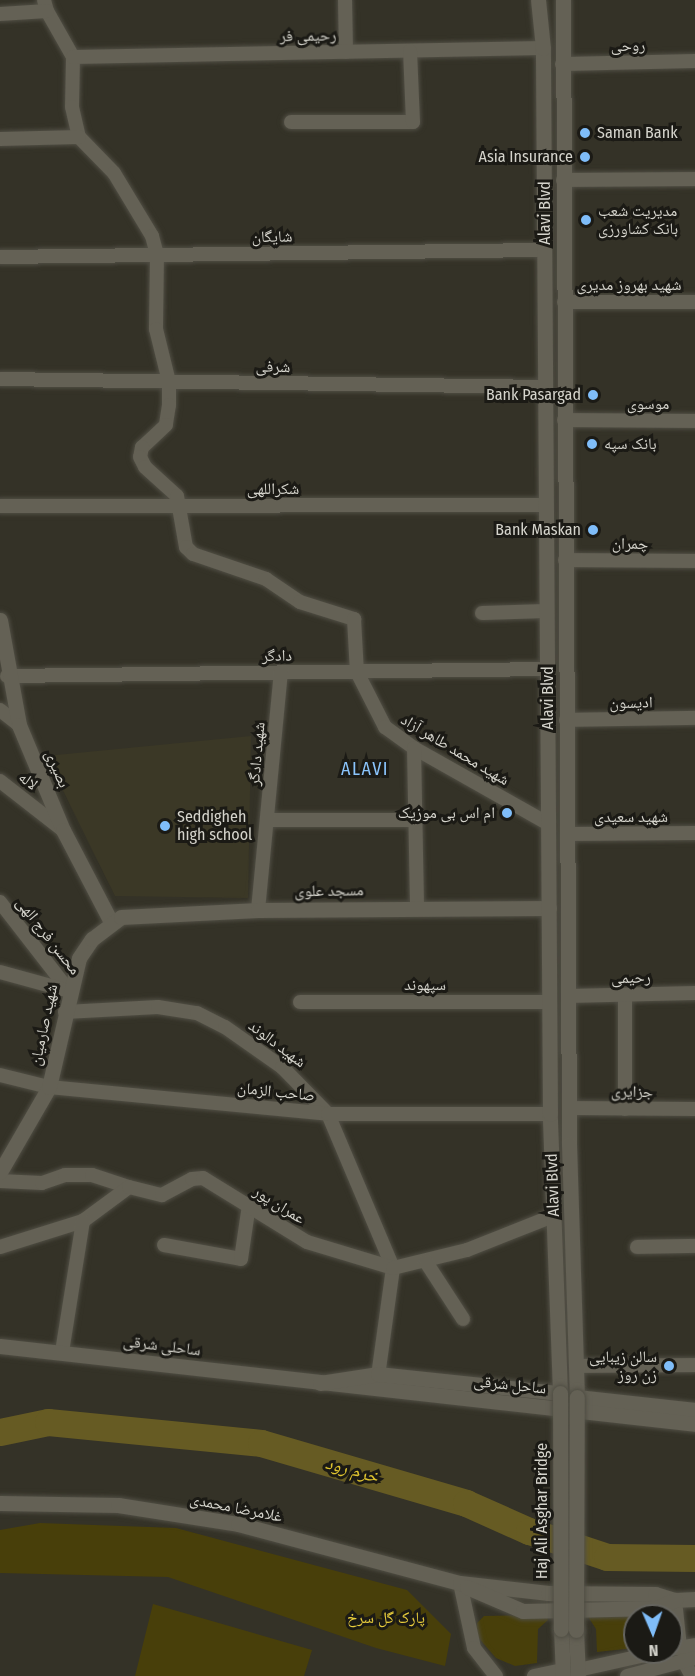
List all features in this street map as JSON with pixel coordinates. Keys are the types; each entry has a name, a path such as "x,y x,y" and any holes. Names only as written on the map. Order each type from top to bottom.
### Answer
{"main road":[{"name":"Alavi Blvd","path":"538,0 543,48 550,1114 560,1393"},
{"name":"Alavi Blvd","path":"563,0 569,1108 577,1397"},
{"name":"بصیری","path":"0,620 7,676 19,725 63,830 111,922"},
{"name":"مسجد علوی","path":"111,922 130,915 258,910 549,908"},
{"name":"شهید صارمیان","path":"0,1172 49,1087 69,991 79,958 111,922"},
{"name":"ساحلی شرقی","path":"0,1346 320,1383"},
{"path":"377,1381 560,1393"},
{"name":"ساحل شرقی","path":"320,1383 377,1381 695,1424"},
{"name":"Haj Ali Asghar Bridge","path":"560,1393 568,1630"},
{"path":"577,1397 695,1410"},
{"name":"Haj Ali Asghar Bridge","path":"568,1630 577,1397"},
{"name":"غلامرضا محمدی","path":"0,1503 9,1500 118,1505 238,1524 460,1582 548,1593 655,1594 675,1600 695,1599"},
{"path":"568,1630 570,1673"}],"street":[{"path":"345,0 346,52"},
{"path":"0,14 45,6 73,57 72,107 79,137 128,193 152,236 157,255 156,329 169,382 166,425 142,447 140,457 145,467 177,496 181,506"},
{"name":"رحیمی فر","path":"73,57 543,48"},
{"path":"291,122 413,122 410,51"},
{"name":"روحی","path":"562,64 695,61"},
{"path":"0,140 79,137"},
{"path":"563,180 695,178"},
{"name":"شایگان","path":"0,257 544,250"},
{"name":"شهید بهروز مدیری","path":"564,302 695,302"},
{"name":"شرفی","path":"0,379 546,387"},
{"name":"موسوی","path":"564,420 695,420"},
{"name":"شکراللهی","path":"0,506 546,505"},
{"name":"شهید محمد طاهر آزاد","path":"181,506 186,547 193,554 266,579 300,602 354,619 357,672 386,727 414,748 549,824"},
{"name":"چمران","path":"565,560 695,561"},
{"path":"482,613 547,611"},
{"name":"دادگر","path":"7,676 547,669"},
{"name":"شهید دادگر","path":"258,910 281,672"},
{"path":"0,710 19,725"},
{"name":"ادیسون","path":"566,720 695,718"},
{"path":"414,748 417,908"},
{"name":"لاله","path":"0,781 63,830"},
{"path":"267,820 415,820"},
{"name":"شهید سعیدی","path":"567,834 695,833"},
{"name":"محسن فرج الهی","path":"0,902 69,991"},
{"path":"0,972 69,991"},
{"name":"رحیمی","path":"568,996 695,993"},
{"path":"625,995 625,1108"},
{"name":"سپهوند","path":"300,1002 550,1002"},
{"name":"شهید دالوند","path":"65,1012 158,1007 197,1013 225,1026 282,1067 328,1114 393,1268"},
{"name":"صاحب الزمان","path":"0,1075 49,1087 328,1114 550,1114"},
{"name":"جزایری","path":"569,1108 695,1109"},
{"path":"0,1181 42,1183 65,1175 92,1175 129,1187"},
{"name":"عمران پور","path":"129,1187 162,1195 192,1179 202,1178 329,1252 393,1268 426,1262 553,1216"},
{"path":"0,1247 83,1221 129,1187"},
{"path":"164,1245 241,1259 249,1205"},
{"path":"62,1352 83,1221"},
{"path":"637,1247 695,1246"},
{"path":"426,1262 463,1319"},
{"path":"377,1381 393,1268"},
{"path":"576,1366 695,1365"},
{"path":"460,1582 474,1648 496,1676"},
{"path":"675,1600 676,1604"},
{"path":"683,1653 695,1644"},
{"path":"683,1656 692,1676"},
{"path":"534,1676 570,1673 623,1661"},
{"path":"627,1676 653,1672 666,1664"}],"shaded area":[{"name":"Seddigheh high school","path":"251,736 248,898 115,896 46,756"}],"green space":[{"name":"پارک گل سرخ","path":"40,1523 176,1528 407,1590 451,1634 445,1666 376,1648 168,1577 0,1573 0,1530"},
{"path":"153,1604 312,1650 304,1676 135,1676"},
{"path":"623,1614 623,1649 597,1652 596,1629 587,1615"},
{"path":"547,1615 548,1620 538,1629 537,1663 515,1666 496,1658 476,1635 477,1623 484,1616"}],"waterway":[{"name":"خرم رود","path":"0,1432 48,1422 261,1443 466,1503 529,1531 607,1557 695,1558"}],"place":[{"name":"Saman Bank","path":"585,133"},
{"name":"Asia Insurance","path":"585,157"},
{"name":"مدیریت شعب بانک کشاورزی","path":"586,220"},
{"name":"Bank Pasargad","path":"593,395"},
{"name":"بانک سپه","path":"592,444"},
{"name":"Bank Maskan","path":"593,530"},
{"name":"ام اس بی موزیک","path":"507,813"},
{"name":"Seddigheh high school","path":"165,826"},
{"name":"سالن زیبایی زن روز","path":"669,1366"}],"district":[{"name":"ALAVI","path":"365,769"}]}
